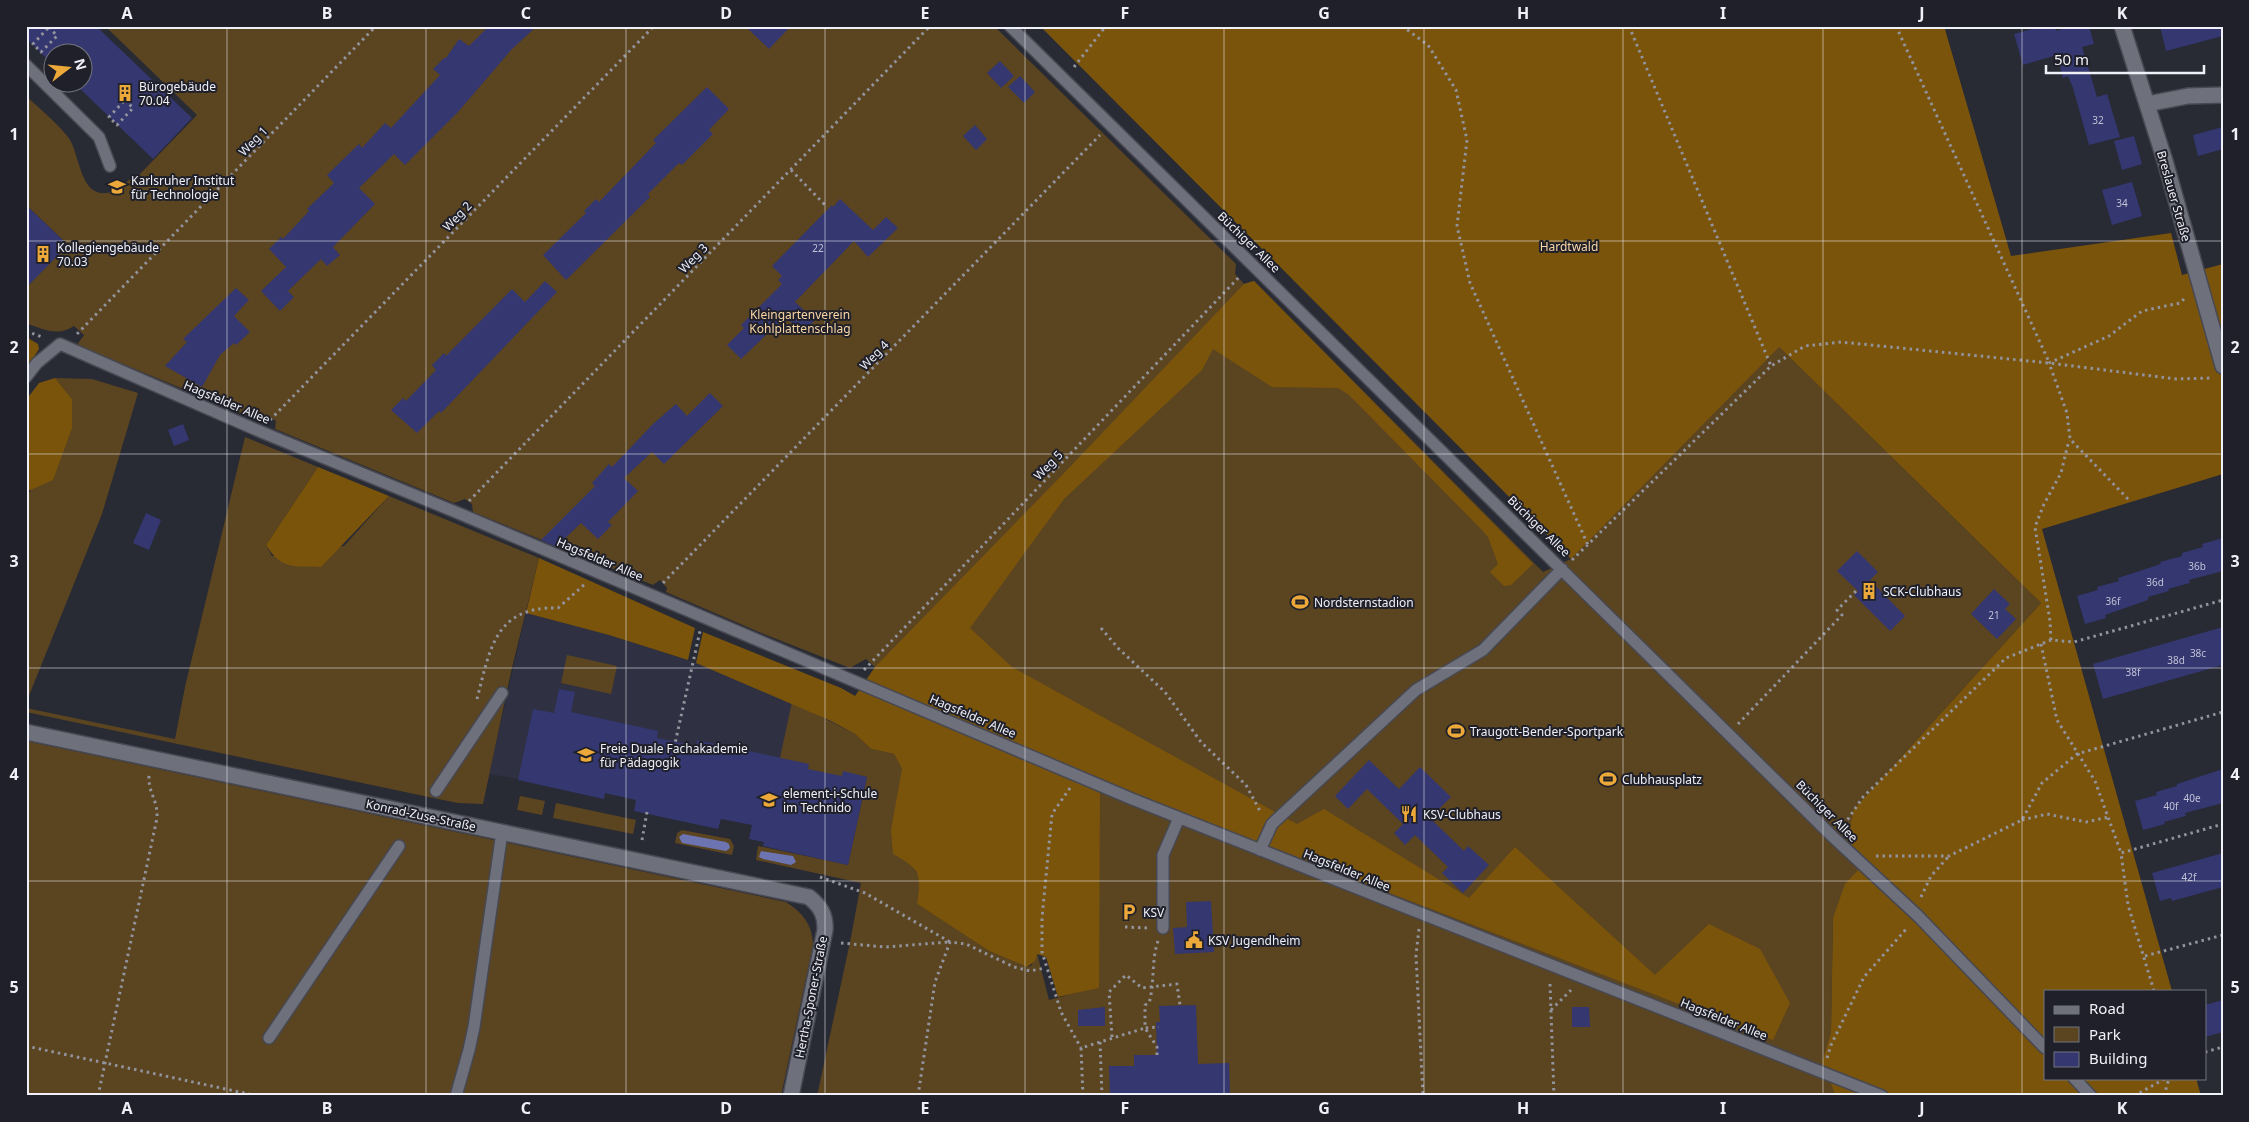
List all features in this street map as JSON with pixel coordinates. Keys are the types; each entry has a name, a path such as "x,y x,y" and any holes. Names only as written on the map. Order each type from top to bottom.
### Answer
{"street":[{"name":"Breslauer Straße","path":"2122,26 2147,104 2223,366"},
{"path":"2147,104 2188,96 2223,95"},
{"name":"Konrad-Zuse-Straße","path":"26,732 809,896 815,902"},
{"name":"Hertha-Sponer-Straße","path":"791,1096 826,920 815,902"}],"lane":[{"name":"Büchiger Allee","path":"1010,26 1853,856 1918,916 2044,1047"},
{"path":"26,65 99,137 110,166"},
{"name":"Hagsfelder Allee","path":"26,377 37,363 60,344 1179,818 1882,1096"},
{"path":"1260,850 1272,824 1416,690 1483,650 1562,568"},
{"path":"436,791 502,693"},
{"path":"1162,928 1163,855 1179,818"},
{"path":"456,1096 471,1042 502,832"},
{"path":"269,1038 399,846"},
{"path":"2076,1080 2091,1096"}],"path":[{"name":"Weg 1","path":"80,332 376,26"},
{"name":"Weg 2","path":"272,418 654,26"},
{"name":"Weg 3","path":"468,502 930,26"},
{"path":"1064,80 1106,26"},
{"path":"1402,26 1428,46 1456,90 1467,140 1457,226 1470,283 1588,546"},
{"path":"1629,26 1771,366"},
{"path":"1896,26 2050,363 2067,413 2070,439 2061,473 2044,504 2035,527 2050,621 2051,640"},
{"path":"49,27 57,36 41,52 33,44 49,27"},
{"path":"125,100 133,108 117,125 109,117 125,100"},
{"name":"Weg 4","path":"650,595 1109,125"},
{"path":"791,170 825,205"},
{"name":"Weg 5","path":"870,663 1238,278"},
{"path":"2050,363 2109,336 2142,311 2180,303 2200,284"},
{"path":"1562,568 1588,546 1771,366 1805,346 1841,342 2050,363 2176,379 2213,378"},
{"path":"2070,439 2128,499"},
{"path":"476,702 489,654 504,626 516,616 541,608 558,608 580,589 595,572"},
{"path":"1729,733 1842,615 1836,610 1856,590"},
{"path":"1833,836 1842,829 1863,798 2006,658 2051,640 2074,642 2223,600"},
{"path":"674,748 704,617"},
{"path":"1101,628 1118,648 1165,692 1201,742 1246,785 1262,814"},
{"path":"2041,644 2057,720 2095,781 2109,817 2121,854 2128,905 2154,990"},
{"path":"2022,820 2042,783 2077,754 2223,712"},
{"path":"98,1096 157,818 158,804 150,794 150,758"},
{"path":"1078,776 1052,814 1042,918 1042,952 1045,968 1061,1012 1082,1048 1083,1096"},
{"path":"642,840 647,812"},
{"path":"1824,1073 1831,1045 1864,977 1918,916 1921,892 1931,876 1949,856 2022,820 2047,814 2086,822 2109,817"},
{"path":"2121,854 2223,824"},
{"path":"1853,856 1949,856"},
{"path":"820,877 865,893 950,942"},
{"path":"1423,1096 1416,955 1418,931 1426,916"},
{"path":"1125,927 1162,928 1155,948 1153,987 1148,1003 1145,1005 1145,1028 1157,1047 1157,1055"},
{"path":"2144,956 2223,935"},
{"path":"823,940 862,947 950,942 966,944 1014,967 1030,971 1045,968"},
{"path":"918,1096 935,982 950,942"},
{"path":"1112,1037 1109,992 1126,974 1142,988 1178,984 1180,1006"},
{"path":"1551,1011 1582,978"},
{"path":"1550,984 1554,1096"},
{"path":"1082,1048 1112,1037 1145,1028 1159,1027"},
{"path":"1100,1042 1102,1096"},
{"path":"26,1046 258,1096"},
{"path":"2206,1052 2223,1047"},
{"path":"2134,1096 2164,1080"},
{"path":"2164,1096 2168,1080"}],"shaded area":[{"path":"526,613 609,635 696,663 831,721 871,749 861,883 800,855 763,846 764,840 752,825 604,793 489,774"}],"green space":[{"name":"Kleingartenverein Kohlplattenschlag","path":"105,26 994,26 1236,264 1235,274 1244,284 1254,281 1543,572 1571,559 1778,346 2041,603 1854,809 1863,865 1833,918 1831,1032 1822,1062 1840,1096 817,1096 861,883 756,860 758,846 848,865 867,777 843,772 842,778 807,771 780,758 792,702 855,734 871,749 894,754 902,769 912,865 920,878 917,904 989,951 1027,967 1031,966 1037,953 1049,1000 1099,987 875,681 875,667 866,659 850,668 666,592 667,588 660,580 653,585 473,512 472,504 465,499 454,503 275,429 276,421 267,415 258,420 77,345 84,335 74,326 62,331 50,331 26,323 26,286 68,245 26,205 26,96 68,137 81,172 90,188 97,192 106,193 116,190 139,175 197,115"},
{"name":"Hardtwald","path":"1040,26 1944,26 2011,256 2171,233 2182,275 2223,264 2223,474 2042,529 2172,990 2044,990 2044,1080 2197,1080 2201,1096 1836,1096 1822,1062 1831,1032 1833,918 1845,884 1863,865 1847,840 1854,809 2041,603 1779,347 1571,559"},
{"path":"1254,281 1533,564 1511,585 1504,586 1490,572 1498,564 1488,537 1349,395 1338,388 1272,387 1213,349 1202,370 1064,499 970,628 1012,667 1297,824 1324,809 1469,898 1515,847 1655,975 1709,924 1760,949 1790,1003 1773,1040 1100,782 1099,988 1058,997 1046,957 1037,954 1035,961 1027,967 989,951 917,904 919,878 917,873 909,864 893,854 891,830 902,769 894,754 871,749 855,734 831,721 696,663 703,632 841,688 855,696 875,667 1066,471 1244,284"},
{"path":"26,337 38,344 39,349 26,369"},
{"path":"55,378 92,379 138,393 102,514 26,703 26,492 30,492 72,399"},
{"path":"55,378 72,399 72,428 53,480 26,492 26,400 39,383"},
{"path":"245,437 318,467 266,545 272,556 344,546 389,496 539,558 511,672 483,804 458,803 438,799 26,712 26,708 175,739 185,687"},
{"path":"318,467 389,496 321,567 289,565 277,559 266,545"},
{"path":"539,558 695,628 688,660 609,635 526,613"},
{"path":"567,655 617,666 611,694 561,683"},
{"path":"26,741 786,902 806,920 811,931 813,945 781,1096 26,1096"},
{"path":"520,796 545,801 542,815 517,810"},
{"path":"556,803 636,820 633,834 553,818"},
{"path":"682,830 730,839 734,846 732,855 675,843 677,833"}],"water":[{"path":"683,834 726,842 730,848 726,851 682,843 679,837"},
{"path":"761,851 793,856 796,862 791,865 763,859 759,857"}],"building":[{"name":"Bürogebäude 70.04","path":"26,26 96,26 192,118 153,159 83,92 92,92 92,42 42,42 42,54 26,38"},
{"path":"489,26 537,26 511,50 458,112 405,165 394,154 359,188 375,204 333,247 340,255 327,266 321,259 288,291 294,297 280,311 261,291 286,267 269,249 281,237 283,239 309,211 307,209 334,183 327,175 359,144 362,148 385,123 391,128 440,75 433,69 446,58 459,39 469,46"},
{"path":"745,26 791,26 769,49"},
{"path":"2043,26 2055,26 2056,31 2072,26 2089,26 2094,44 2082,47 2097,97 2107,94 2120,137 2089,145 2073,88 2068,76 2063,78 2057,55 2023,65 2014,34"},
{"path":"2160,26 2223,26 2223,36 2166,51"},
{"path":"1000,61 1014,76 1001,88 987,73"},
{"path":"1020,76 1035,92 1024,103 1008,87"},
{"path":"707,87 729,109 709,130 713,134 682,165 679,163 648,194 650,197 566,280 543,255 586,213 584,211 596,199 599,202 656,143 653,140"},
{"path":"975,125 987,139 976,150 963,136"},
{"path":"2223,127 2223,149 2198,156 2193,135"},
{"path":"2134,136 2142,164 2122,170 2114,141"},
{"path":"2132,182 2142,216 2112,225 2102,190"},
{"path":"840,199 873,230 886,217 898,228 868,257 854,241 795,302 815,320 803,333 785,317 741,359 727,345 744,328 741,325 782,284 778,280 782,276 772,266"},
{"name":"Kollegiengebäude 70.03","path":"26,205 68,245 26,288"},
{"path":"545,281 557,292 441,413 439,411 417,433 391,410 403,398 406,401 436,370 432,365 444,353 446,356 512,289 525,302"},
{"path":"236,288 249,300 234,316 250,332 236,345 234,343 220,355 202,387 165,366 187,342 183,339"},
{"path":"710,393 723,406 664,464 652,452 624,478 638,491 608,522 612,525 598,539 581,523 556,547 541,540 595,486 592,483 609,464 612,467 653,424 676,404 687,416"},
{"path":"183,424 189,440 174,446 168,430"},
{"path":"146,513 161,520 149,550 133,543"},
{"path":"2223,538 2223,571 2189,580 2190,583 2168,589 2169,591 2148,597 2148,600 2105,615 2106,618 2085,624 2077,596 2098,590 2097,587 2119,581 2118,578 2161,564 2160,562 2182,556 2182,553 2203,547 2202,544"},
{"name":"SCK-Clubhaus","path":"1857,551 1878,572 1870,580 1905,616 1890,631 1854,595 1858,591 1837,571"},
{"path":"1994,589 2010,604 2005,609 2016,619 1997,639 1971,614"},
{"path":"2223,627 2223,665 2103,699 2093,664"},
{"path":"559,689 575,692 571,712 658,731 657,738 696,746 697,740 809,764 808,769 842,776 843,771 867,777 848,865 763,846 764,842 749,839 752,825 721,819 718,829 634,811 636,800 605,793 604,799 518,780 533,709 554,713"},
{"path":"1369,760 1399,789 1420,767 1451,797 1430,818 1464,851 1468,846 1489,865 1463,893 1442,873 1448,867 1415,835 1405,845 1394,833 1403,824 1367,789 1348,809 1335,796"},
{"path":"2223,769 2223,803 2185,813 2186,816 2143,830 2135,801 2157,795 2156,792"},
{"path":"2223,853 2223,887 2172,901 2171,898 2160,901 2152,873"},
{"name":"KSV Jugendheim","path":"1211,901 1214,952 1175,954 1173,928 1187,927 1186,902"},
{"path":"2223,1000 2223,1032 2206,1037 2206,1005"},
{"path":"1196,1005 1198,1064 1229,1063 1230,1096 1110,1096 1109,1066 1134,1066 1134,1055 1157,1055 1156,1022 1160,1022 1159,1006"},
{"path":"1105,1007 1105,1026 1078,1026 1078,1010"},
{"path":"1572,1007 1589,1007 1590,1027 1572,1027"}],"place":[{"name":"Bürogebäude 70.04","path":"125,93"},
{"name":"Karlsruher Institut für Technologie","path":"117,187"},
{"name":"Kollegiengebäude 70.03","path":"43,254"},
{"name":"SCK-Clubhaus","path":"1869,591"},
{"name":"Nordsternstadion","path":"1300,602"},
{"name":"Traugott-Bender-Sportpark","path":"1456,731"},
{"name":"Freie Duale Fachakademie für Pädagogik","path":"586,755"},
{"name":"Clubhausplatz","path":"1608,779"},
{"name":"element-i-Schule im Technido","path":"769,800"},
{"name":"KSV-Clubhaus","path":"1409,814"},
{"name":"KSV","path":"1129,912"},
{"name":"KSV Jugendheim","path":"1194,940"}]}
